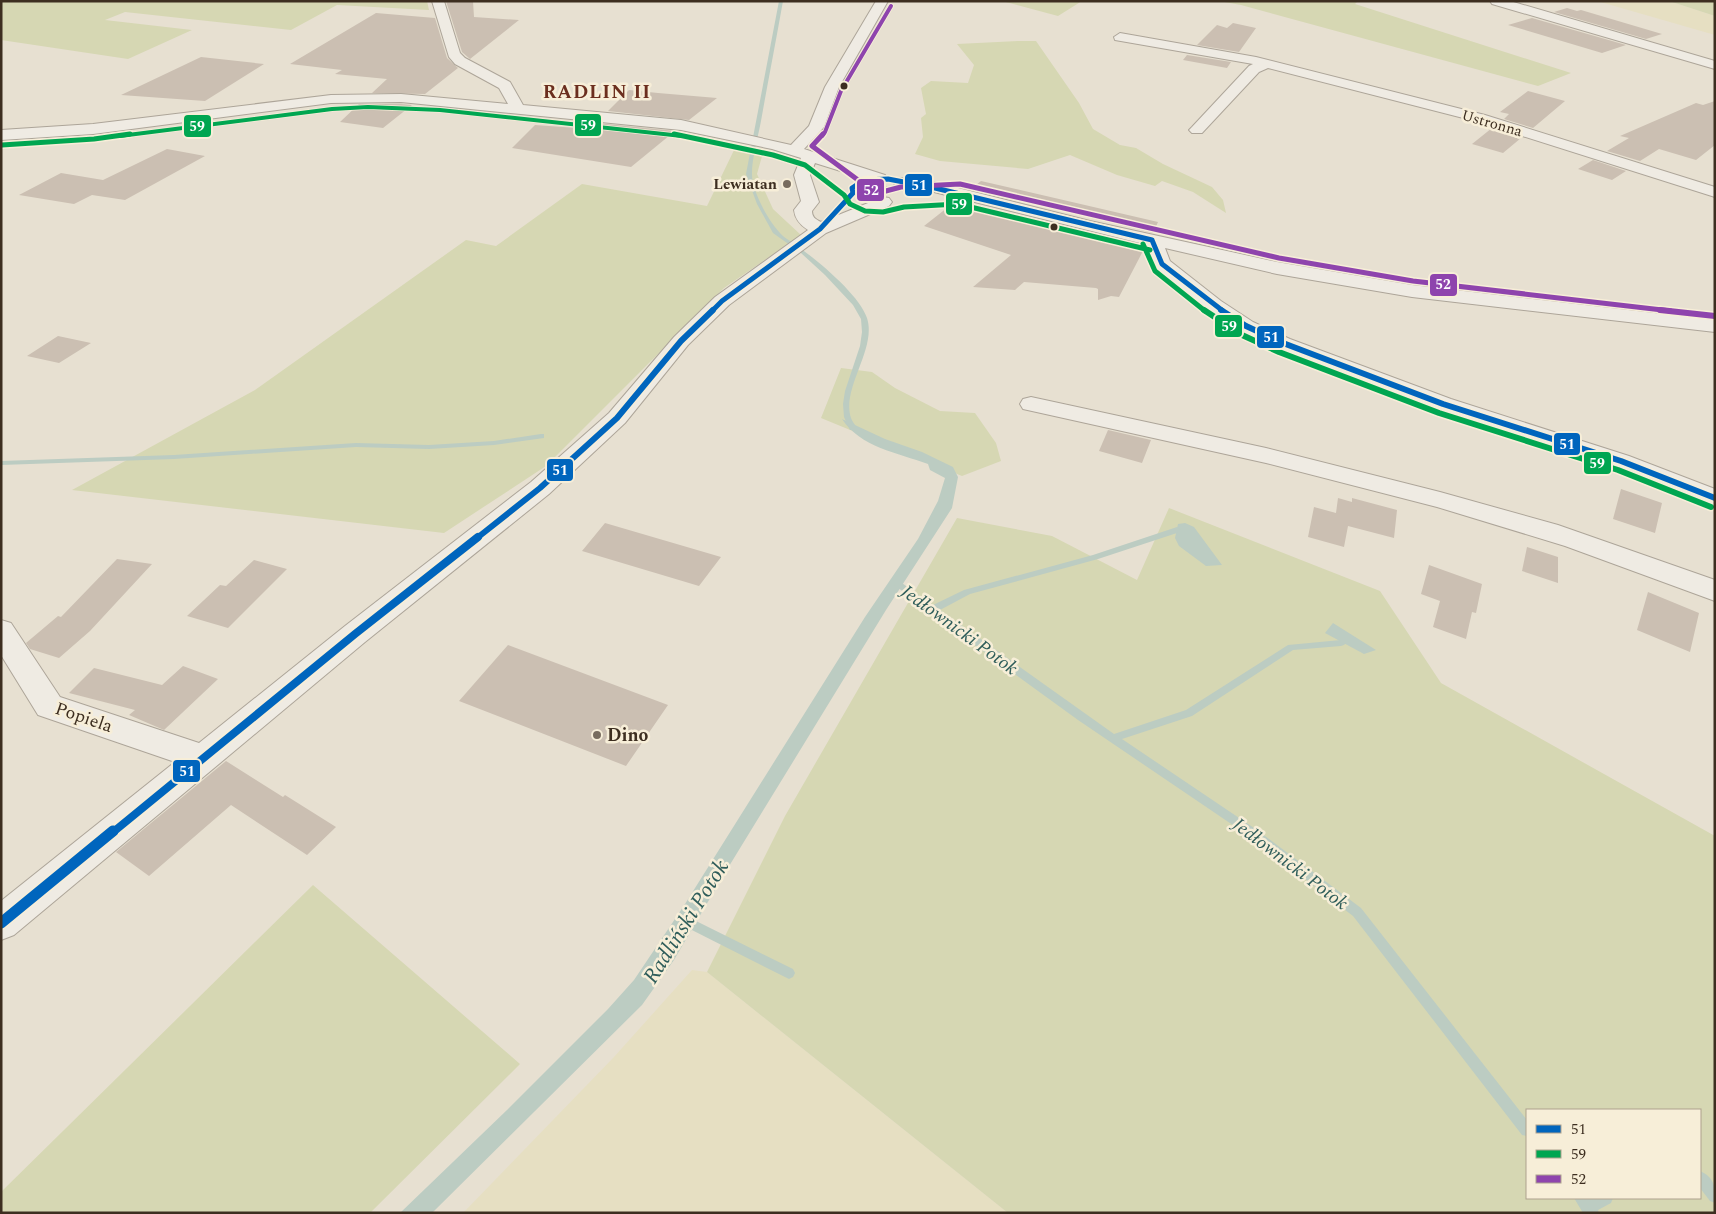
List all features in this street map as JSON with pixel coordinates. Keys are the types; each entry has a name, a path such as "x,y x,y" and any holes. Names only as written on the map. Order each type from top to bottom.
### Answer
{"street":[{"path":"438,1 454,54 460,61 505,85 517,108"},
{"path":"794,150 816,127 832,87 882,1"},
{"path":"1496,1 1715,65"},
{"name":"Ustronna","path":"1120,37 1266,64 1480,118 1715,192"},
{"path":"1197,130 1254,69 1266,64"},
{"path":"1,135 93,130 331,99 368,97 441,100 681,125 794,150 879,178 902,190 959,194 1277,268 1412,291 1715,326"},
{"path":"816,127 826,151 840,166"},
{"path":"810,156 861,199 882,202"},
{"path":"810,156 802,175 810,202 803,210 803,217 814,233"},
{"path":"1,923 354,634 540,488 617,418 681,341 722,301 780,260 814,233 864,180 879,178"},
{"path":"814,233 882,202 902,190"},
{"path":"1152,240 1162,264 1214,306 1246,326 1282,343 1443,404 1621,461 1715,498"},
{"path":"1031,404 1290,461 1498,516 1583,542 1715,591"},
{"name":"Popiela","path":"1,631 49,706 203,758"}],"shaded area":[{"path":"1597,1 1669,1 1715,16 1715,35"},
{"path":"692,970 707,972 1008,1213 463,1213 614,1057"}],"green space":[{"path":"1,1 427,1 429,10 337,5 291,30 125,12 105,20 192,30 128,59 1,40"},
{"path":"1002,1 1082,1 1058,16"},
{"path":"1219,1 1358,1 1355,4 1571,73 1538,86 1241,5"},
{"path":"1669,1 1715,1 1715,16"},
{"path":"1036,41 1079,103 1093,129 1120,145 1136,148 1163,164 1212,187 1223,200 1226,213 1193,192 1162,181 1155,186 1117,175 1070,155 1028,169 940,161 915,154 923,137 921,118 926,114 921,88 931,81 968,83 974,65 957,44"},
{"path":"736,146 764,149 757,174 773,209 801,235 724,288 546,466 444,533 72,490 255,390 466,240 496,246 582,184 707,206"},
{"path":"867,185 887,186 890,191 877,195 864,191"},
{"path":"841,368 872,372 895,388 940,411 975,413 996,443 1001,461 962,476 821,418"},
{"path":"1169,508 1380,591 1441,683 1715,836 1715,1213 1008,1213 707,972 785,816 957,518 1052,536 1137,580"},
{"path":"313,885 520,1064 370,1213 1,1213 1,1192"}],"water":[{"name":"Radliński Potok","path":"842,419 953,467 958,477 952,508 886,610 723,876 674,960 642,1005 432,1213 400,1213 507,1110 608,1009 634,980 685,904 865,617 918,539 938,501 945,478 930,470 928,464 869,443 850,429"},
{"path":"1185,523 1194,527 1222,565 1206,566 1179,546 1175,538 1178,524"},
{"path":"1333,623 1376,650 1364,654 1325,633"}],"building":[{"path":"446,1 473,1 474,17 519,20 470,59 462,52"},
{"path":"1567,8 1577,11 1581,10 1662,34 1646,39 1554,12"},
{"path":"376,13 435,18 447,58 458,68 425,94 372,93 387,79 335,74 342,70 290,64"},
{"path":"1532,18 1626,45 1602,53 1508,25"},
{"path":"1233,23 1256,28 1239,52 1197,45 1217,25 1227,28"},
{"path":"1187,55 1231,62 1227,68 1183,60"},
{"path":"201,57 264,64 205,101 121,95"},
{"path":"629,90 717,98 689,120 608,111"},
{"path":"1528,91 1565,101 1533,128 1504,119 1509,114 1500,112"},
{"path":"1715,101 1715,145 1696,160 1659,149 1640,161 1607,151 1629,138 1620,136 1696,103 1703,105"},
{"path":"359,104 412,105 383,128 340,122"},
{"path":"597,123 675,131 631,167 512,148 535,125 591,129"},
{"path":"1492,128 1521,138 1503,153 1472,144"},
{"path":"167,149 205,156 125,200 92,195 74,204 19,195 61,173 103,180"},
{"path":"1593,160 1626,171 1612,180 1578,169"},
{"path":"981,181 1158,222 1153,233 971,189"},
{"path":"957,200 1143,246 1144,249 1119,297 1111,296 1098,300 1098,289 1096,288 1024,282 1015,290 973,287 1011,255 924,226"},
{"path":"58,336 91,343 59,363 27,356"},
{"path":"1108,430 1151,440 1142,463 1099,451"},
{"path":"1621,489 1662,503 1655,533 1613,519"},
{"path":"1338,498 1352,502 1352,498 1397,510 1394,538 1348,526 1344,547 1308,537 1314,507 1336,513"},
{"path":"605,523 721,557 699,586 582,551"},
{"path":"1527,547 1558,557 1558,583 1522,571"},
{"path":"117,559 152,564 90,631 59,658 30,649 26,643 58,616 61,617"},
{"path":"254,560 287,569 228,628 187,616 220,585 226,586"},
{"path":"1429,565 1482,584 1476,613 1472,612 1466,639 1433,627 1440,601 1421,594"},
{"path":"1648,592 1699,613 1690,652 1637,630"},
{"name":"Dino","path":"508,645 668,705 626,766 459,701"},
{"path":"183,666 218,679 164,730 129,715 135,710 69,693 94,668 162,685"},
{"path":"226,761 283,797 285,795 336,827 307,855 231,805 149,876 116,852"}],"waterway":[{"name":"Jedłownicki Potok","path":"781,1 749,174 759,204 775,232 803,252 827,274 855,303 864,319 863,346 846,404 847,417 853,428"},
{"path":"1,463 174,457 356,445 429,447 494,443 541,436"},
{"path":"933,610 967,592 1095,557 1177,530"},
{"name":"Jedłownicki Potok","path":"896,583 933,610"},
{"name":"Jedłownicki Potok","path":"933,610 1081,717 1253,833 1357,912 1526,1129"},
{"path":"1114,738 1189,713 1291,647 1341,643"},
{"name":"Radliński Potok","path":"686,921 789,973"},
{"path":"1701,1179 1715,1196"},
{"name":"Jedłownicki Potok","path":"1582,1199 1592,1213"},
{"path":"1589,1208 1604,1199"}],"transit line":[{"name":"52","path":"891,6 841,91 825,132 812,146 858,180 865,189 882,192 901,187 960,184 1279,258 1413,281 1715,316"},
{"name":"59","path":"2,145 94,139 332,109 368,107 440,110 679,135 773,155 805,165 844,195 850,204 865,211 883,212 904,207 958,204 1150,250"},
{"name":"51","path":"1,923 355,634 540,488 617,418 681,341 722,301 820,229 853,193 852,188 864,180 888,179 935,188 1152,240"},
{"name":"51","path":"1152,240 1162,264 1183,281 1214,305 1246,326 1283,343 1443,404 1621,461 1715,498"},
{"name":"59","path":"1143,244 1155,271 1208,313 1242,335 1279,352 1439,413 1618,470 1711,507"}],"place":[{"name":"Lewiatan","path":"787,184"},
{"name":"Dino","path":"597,735"}],"district":[{"name":"RADLIN II","path":"597,91"}]}
